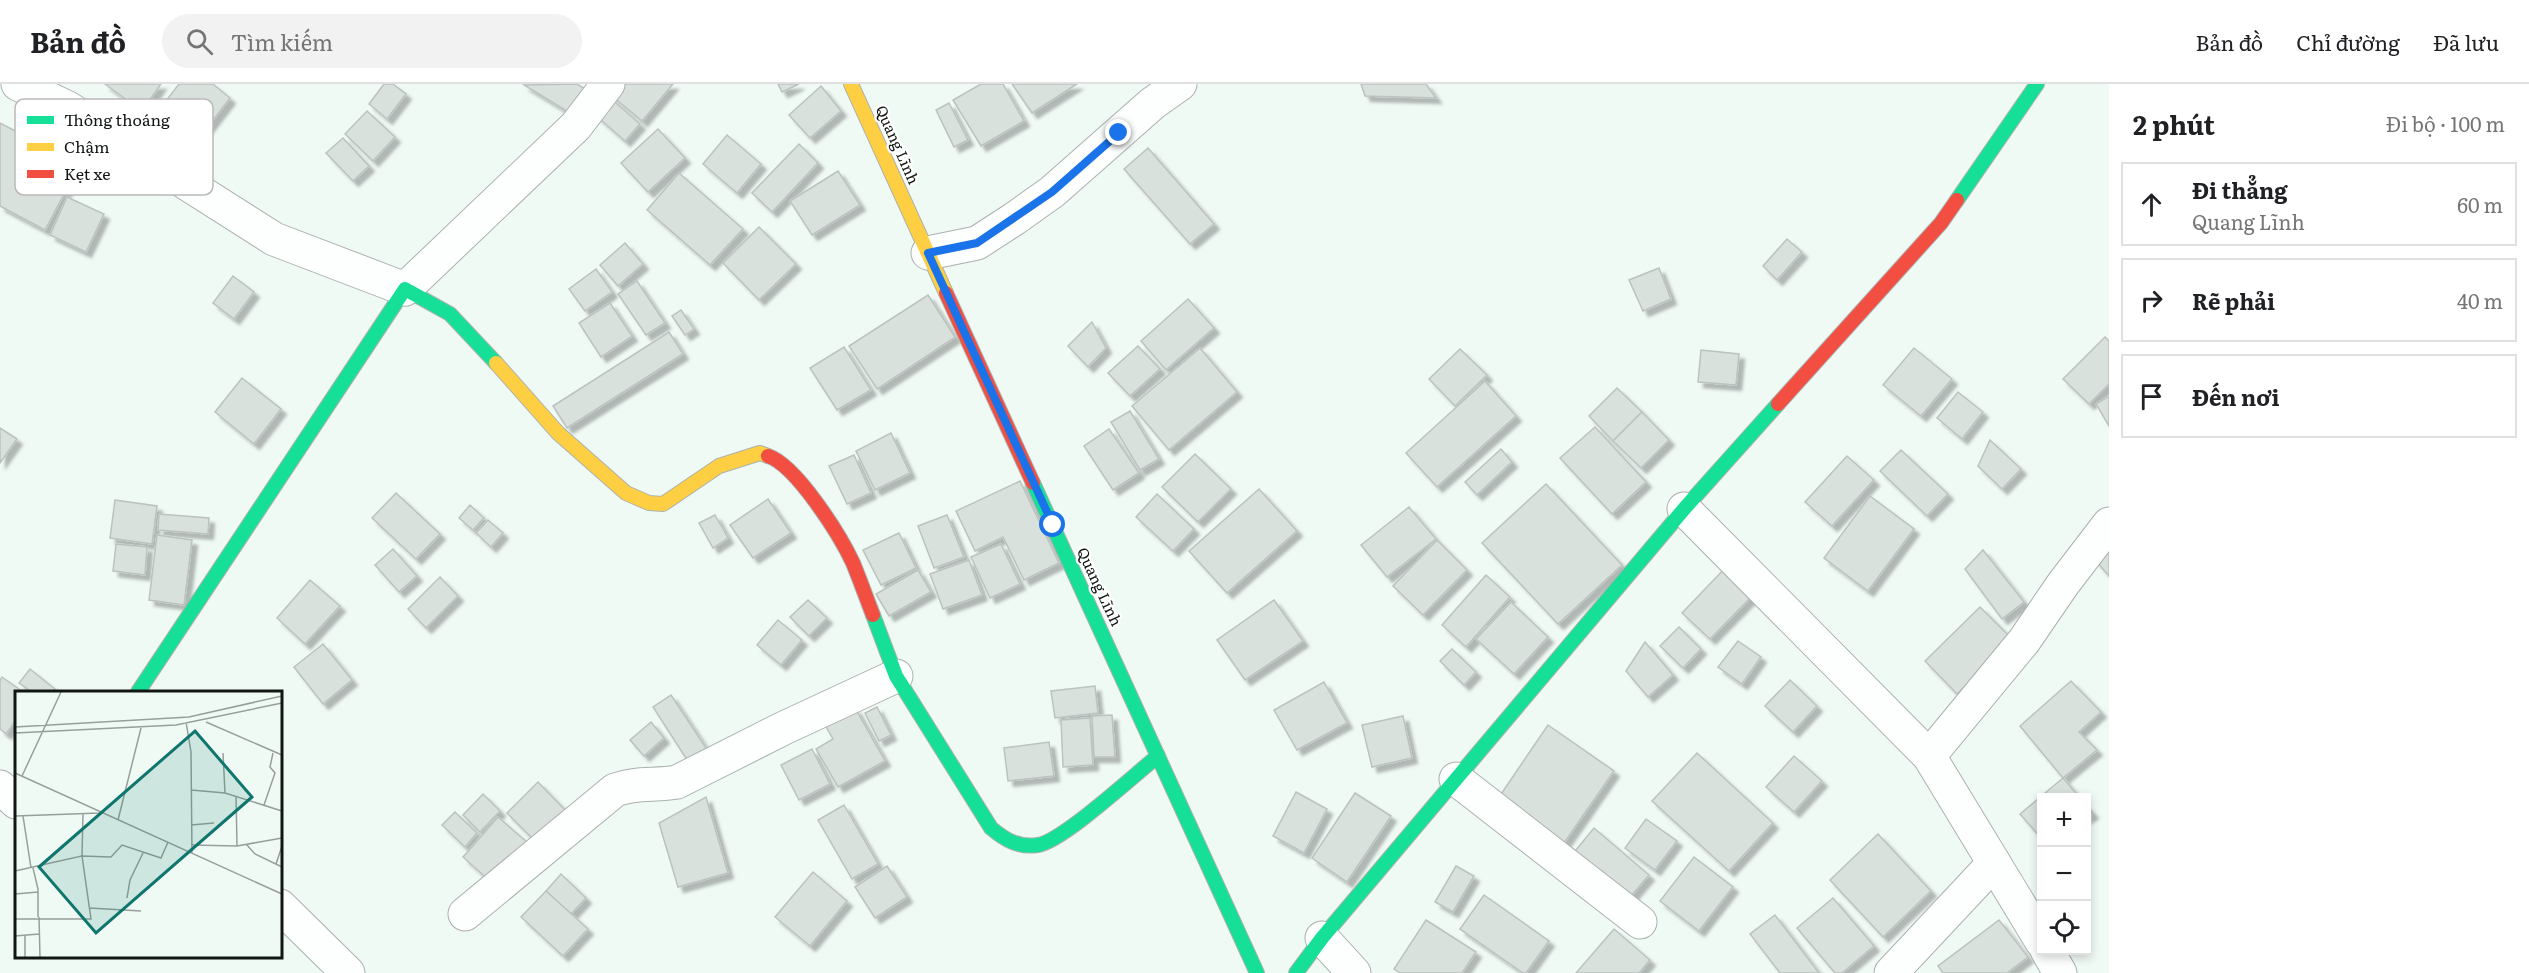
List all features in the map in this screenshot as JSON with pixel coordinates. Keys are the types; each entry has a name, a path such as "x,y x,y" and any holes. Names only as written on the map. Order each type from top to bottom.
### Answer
{"street":[{"path":"18,84 49,99"},
{"path":"139,691 405,289 576,126 608,84"},
{"path":"928,253 977,243 1014,219 1052,192 1152,103 1180,84"},
{"path":"1296,973 1322,938 1683,509 1941,223 2037,84"},
{"name":"Quang Lĩnh","path":"850,86 1257,973"},
{"path":"205,195 274,239 405,289 450,314 520,388 558,434 626,493 649,503 663,504 719,466 760,453 775,458 792,471 832,526 852,561 896,676 991,828 1001,838 1014,844 1033,847 1054,840 1158,756"},
{"path":"1683,509 1929,756 2037,934"},
{"path":"1929,756 2024,641 2063,584 2109,524"},
{"path":"465,914 615,790 631,783 660,785 677,782 784,728 896,676"},
{"path":"1456,778 1640,922"},
{"path":"0,787 15,801"},
{"path":"1891,973 1994,863"},
{"path":"282,908 348,973"},
{"path":"1322,938 1354,973"},
{"path":"2049,955 2060,973"}],"building":[{"path":"105,84 161,84 150,99 126,99"},
{"path":"179,84 213,84 230,98 213,120 213,99 167,99"},
{"path":"384,84 393,84 406,94 387,119 369,104"},
{"path":"577,84 590,92 575,116 524,85"},
{"path":"621,84 673,84 642,121 611,95"},
{"path":"778,84 799,84 782,92"},
{"path":"981,84 1003,84 1024,121 981,146 953,100"},
{"path":"1012,84 1077,84 1032,113"},
{"path":"1361,84 1426,84 1436,98 1365,96"},
{"path":"821,86 841,111 810,138 789,115"},
{"path":"608,96 640,124 625,141 593,113"},
{"path":"949,103 968,140 954,147 936,110"},
{"path":"367,111 395,137 373,161 345,134"},
{"path":"0,123 15,131 15,195 64,195 45,230 0,206"},
{"path":"658,129 685,158 648,192 621,163"},
{"path":"727,135 761,164 737,193 703,164"},
{"path":"343,138 369,166 353,181 326,153"},
{"path":"799,144 818,163 772,212 752,193"},
{"path":"1148,148 1214,224 1190,244 1124,169"},
{"path":"838,171 860,205 812,235 790,201"},
{"path":"679,173 743,229 710,265 647,210"},
{"path":"67,197 104,214 86,252 50,235"},
{"path":"759,227 796,264 759,300 723,263"},
{"path":"1787,239 1802,252 1777,280 1763,266"},
{"path":"625,243 643,264 618,286 600,265"},
{"path":"1659,268 1671,299 1643,311 1629,280"},
{"path":"596,269 612,292 585,311 569,289"},
{"path":"233,276 254,292 234,319 213,303"},
{"path":"637,281 665,323 646,335 618,294"},
{"path":"928,295 955,337 877,389 849,346"},
{"path":"1188,299 1214,328 1166,370 1141,341"},
{"path":"610,303 632,336 601,357 579,323"},
{"path":"681,310 694,329 685,335 672,316"},
{"path":"1092,322 1106,348 1088,367 1068,346"},
{"path":"669,332 683,354 567,428 553,406"},
{"path":"2105,337 2109,341 2109,384 2089,404 2063,379"},
{"path":"1138,346 1160,369 1130,396 1108,373"},
{"path":"844,347 871,390 837,410 810,368"},
{"path":"1200,348 1237,392 1169,450 1132,406"},
{"path":"1914,348 1952,379 1921,416 1883,385"},
{"path":"1460,349 1487,375 1455,406 1429,379"},
{"path":"1701,350 1739,354 1736,385 1698,382"},
{"path":"242,378 281,409 254,444 215,412"},
{"path":"1485,381 1516,416 1437,487 1406,453"},
{"path":"1617,388 1642,412 1613,441 1589,416"},
{"path":"1958,392 1983,412 1962,439 1937,418"},
{"path":"2109,396 2109,426 2096,404"},
{"path":"1130,411 1159,459 1140,470 1111,422"},
{"path":"1642,412 1669,440 1641,468 1613,441"},
{"path":"1595,427 1646,482 1612,514 1560,458"},
{"path":"0,428 17,439 0,463"},
{"path":"1109,429 1139,473 1113,490 1084,446"},
{"path":"891,433 910,473 875,490 856,451"},
{"path":"1990,440 2021,469 2002,489 1978,466"},
{"path":"1501,449 1512,462 1477,495 1465,482"},
{"path":"1901,450 1948,494 1927,516 1880,471"},
{"path":"1195,454 1231,489 1198,522 1162,487"},
{"path":"854,455 871,493 847,504 829,466"},
{"path":"1847,456 1874,480 1832,526 1805,502"},
{"path":"1020,481 1059,563 1024,580 1003,537 975,551 956,511"},
{"path":"1546,484 1622,565 1558,624 1482,543"},
{"path":"1259,489 1297,531 1227,593 1189,551"},
{"path":"396,493 440,534 416,559 372,518"},
{"path":"1157,494 1194,529 1173,551 1136,517"},
{"path":"1870,496 1914,529 1868,591 1824,558"},
{"path":"768,499 791,533 753,558 730,525"},
{"path":"115,500 157,506 152,544 110,538"},
{"path":"470,505 484,518 473,530 459,518"},
{"path":"1409,507 1436,539 1387,577 1361,545"},
{"path":"159,514 209,518 208,534 158,530"},
{"path":"715,515 728,538 713,548 699,523"},
{"path":"947,515 964,557 934,568 918,526"},
{"path":"488,520 503,533 491,547 476,533"},
{"path":"899,533 916,568 881,585 863,550"},
{"path":"157,535 192,540 184,605 149,600"},
{"path":"1437,540 1467,570 1423,615 1393,586"},
{"path":"116,544 147,547 145,575 113,571"},
{"path":"1001,544 1020,584 990,598 971,557"},
{"path":"2109,547 2109,576 2095,560"},
{"path":"393,549 417,576 399,592 375,565"},
{"path":"1983,550 2024,602 2002,619 1965,569"},
{"path":"969,560 982,595 943,609 930,574"},
{"path":"1729,564 1757,591 1710,639 1682,613"},
{"path":"918,570 931,592 889,616 876,594"},
{"path":"1486,575 1510,597 1466,647 1442,625"},
{"path":"440,577 458,596 426,628 408,609"},
{"path":"310,580 340,606 305,644 277,618"},
{"path":"808,600 827,618 809,636 790,617"},
{"path":"1274,600 1303,641 1245,680 1217,640"},
{"path":"1511,602 1548,637 1514,674 1476,639"},
{"path":"1980,607 2013,640 1957,694 1925,661"},
{"path":"778,620 802,640 781,665 757,645"},
{"path":"1679,627 1701,649 1683,668 1660,646"},
{"path":"1738,641 1761,657 1742,684 1718,667"},
{"path":"1645,642 1673,675 1648,697 1626,671"},
{"path":"323,644 352,680 323,704 294,667"},
{"path":"1452,649 1476,672 1464,685 1440,661"},
{"path":"30,669 55,689 53,691 31,691 19,683"},
{"path":"2,677 22,691 15,691 15,721 6,734 0,729 0,680"},
{"path":"1790,680 1817,706 1793,732 1765,706"},
{"path":"2071,681 2101,712 2079,732 2097,750 2063,778 2020,726"},
{"path":"1324,682 1347,723 1297,750 1274,710"},
{"path":"1095,686 1098,713 1055,718 1051,691"},
{"path":"671,695 708,751 689,763 653,707"},
{"path":"877,707 891,735 879,741 865,713"},
{"path":"855,708 885,761 838,787 816,749 833,739 825,725"},
{"path":"1112,715 1115,757 1094,757 1092,716"},
{"path":"1403,716 1412,758 1372,767 1362,725"},
{"path":"1090,718 1093,765 1063,767 1061,720"},
{"path":"651,722 664,738 644,756 630,740"},
{"path":"1548,725 1614,771 1564,843 1499,797"},
{"path":"1049,742 1054,776 1008,781 1004,748"},
{"path":"812,749 830,784 799,800 781,765"},
{"path":"1697,753 1773,823 1729,871 1652,801"},
{"path":"1794,756 1822,781 1794,812 1766,787"},
{"path":"2063,778 2076,793 2045,793"},
{"path":"538,782 567,812 536,842 507,813"},
{"path":"1296,792 1327,809 1304,853 1273,836"},
{"path":"1355,793 1391,816 1347,882 1312,858"},
{"path":"483,794 500,811 480,832 463,815"},
{"path":"706,797 728,873 678,887 659,823"},
{"path":"2037,800 2037,833 2020,814"},
{"path":"844,805 878,864 852,879 818,820"},
{"path":"455,812 477,833 465,847 442,825"},
{"path":"498,817 528,843 493,884 463,857"},
{"path":"1646,819 1677,841 1655,870 1625,848"},
{"path":"1594,828 1649,875 1626,902 1571,856"},
{"path":"1878,834 1931,891 1883,937 1830,880"},
{"path":"1694,857 1733,887 1699,931 1660,901"},
{"path":"887,866 907,897 875,918 855,887"},
{"path":"1456,866 1474,876 1453,912 1435,902"},
{"path":"813,872 847,901 810,946 775,917"},
{"path":"561,874 586,898 571,914 546,891"},
{"path":"546,891 588,929 563,956 521,917"},
{"path":"1484,895 1549,941 1526,973 1460,929"},
{"path":"1833,898 1874,946 1842,973 1835,973 1797,928"},
{"path":"1775,915 1819,973 1780,973 1750,934"},
{"path":"1426,920 1476,952 1462,973 1400,973 1394,969"},
{"path":"1999,920 2028,957 2007,973 1943,973 1938,966"},
{"path":"1614,929 1650,960 1639,973 1576,973"}],"traffic: fast":[{"path":"1957,200 2037,84"},
{"path":"139,691 405,289 450,314 496,363"},
{"path":"1296,973 1322,938 1684,509 1778,404"},
{"path":"1033,483 1257,973"},
{"path":"873,615 896,676 991,828 1007,839 1031,846 1049,841 1081,820 1158,756"}],"traffic: slow":[{"path":"851,84 946,293"},
{"path":"496,363 558,433 626,493 649,503 663,504 719,466 760,453 768,456"}],"traffic: jam":[{"path":"1778,404 1941,223 1957,200"},
{"path":"946,293 1033,483"},
{"path":"768,456 779,462 804,486 828,519 853,563 873,615"}],"route":[{"path":"1053,525 928,253 977,243 1052,192 1119,133"}]}
